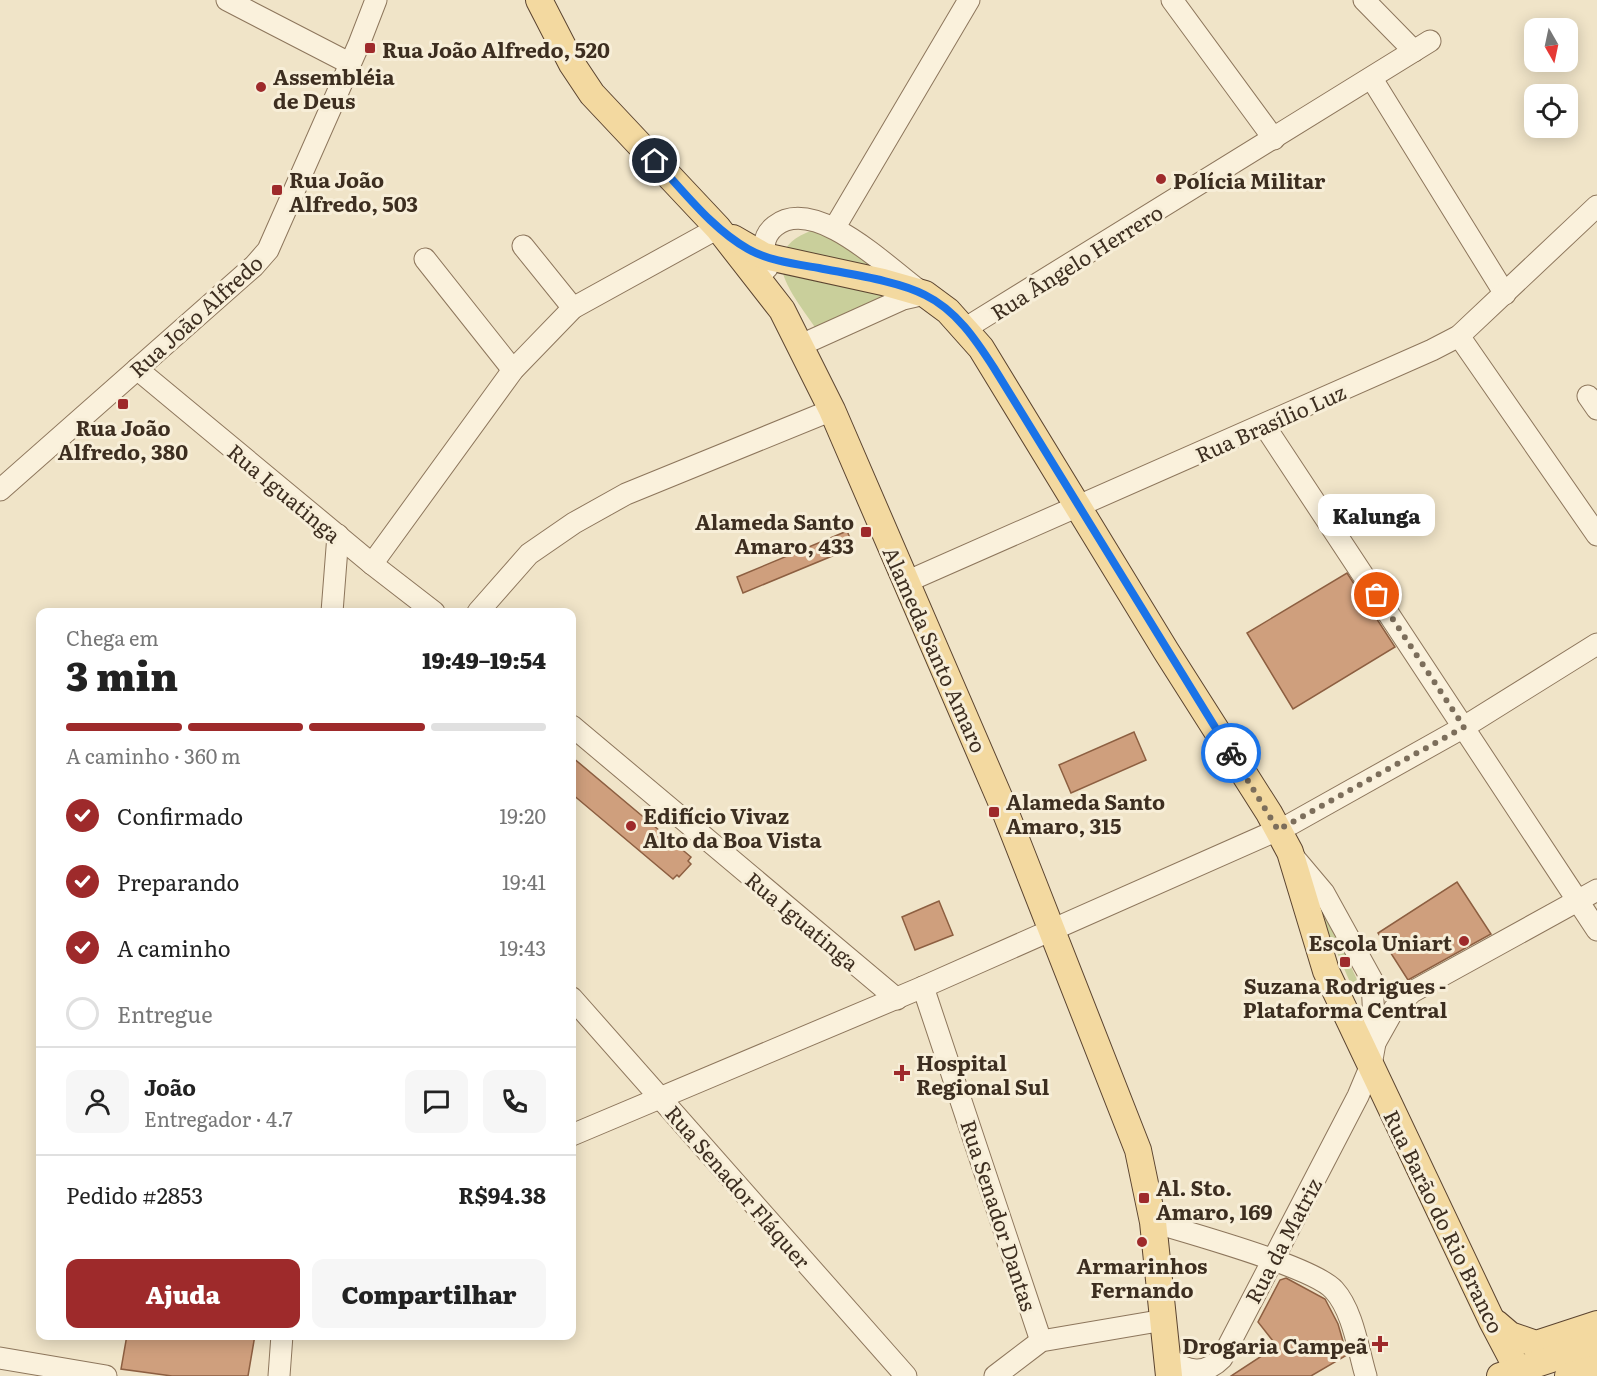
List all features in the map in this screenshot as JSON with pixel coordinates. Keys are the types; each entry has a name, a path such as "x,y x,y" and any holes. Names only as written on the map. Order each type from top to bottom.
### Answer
{"main road":[{"name":"Alameda Santo Amaro","path":"538,0 572,64 592,94 718,228 782,310 832,410 976,740 1138,1150 1153,1222 1168,1367"},
{"path":"718,228 748,249 764,256 883,282 925,294"},
{"name":"Rua Barão do Rio Branco","path":"925,294 966,328 1079,505 1290,852 1326,971 1373,1054 1492,1321 1513,1374"},
{"path":"1492,1321 1510,1335 1536,1344 1597,1324"},
{"path":"1513,1374 1597,1344"},
{"path":"1568,1376 1597,1368"}],"street":[{"path":"227,0 350,63"},
{"name":"Rua João Alfredo","path":"0,490 254,266 268,250 376,0"},
{"path":"835,227 969,0"},
{"path":"1173,0 1274,139"},
{"name":"Rua Ângelo Herrero","path":"966,328 1422,46 1364,0"},
{"path":"1372,79 1505,294"},
{"name":"Rua Brasílio Luz","path":"906,582 1264,425 1459,336 1597,206"},
{"path":"782,310 764,256 764,240 771,229 782,220 801,218 835,227 925,294"},
{"path":"372,564 513,370 573,308 718,228"},
{"path":"523,246 573,308"},
{"path":"425,259 513,370"},
{"path":"801,345 903,299 925,294"},
{"path":"1459,336 1597,535"},
{"name":"Rua Iguatinga","path":"137,369 372,564 429,608"},
{"path":"482,608 529,554 574,523 626,494 832,410"},
{"path":"1264,425 1597,930"},
{"path":"333,608 338,536"},
{"path":"576,1133 897,999 1278,830 1464,727 1597,644"},
{"name":"Rua Iguatinga","path":"576,729 897,999"},
{"path":"1290,852 1324,893 1372,980 1373,1054"},
{"name":"Rua da Matriz","path":"1168,1367 1198,1372 1214,1368 1222,1358 1358,1096 1373,1054 1394,1009 1412,992 1597,890"},
{"name":"Rua Senador Dantas","path":"923,987 1041,1341"},
{"name":"Rua Senador Fláquer","path":"576,1002 906,1376"},
{"path":"1153,1222 1272,1260 1322,1279 1334,1290 1345,1308 1366,1376"},
{"path":"995,1376 1041,1341 1164,1320"},
{"path":"279,1376 282,1340"},
{"path":"0,1358 106,1376"}],"green space":[{"path":"813,230 837,231 913,290 820,335 791,292 781,264 784,251 794,240"},
{"path":"1327,915 1360,986 1353,989 1322,918"}],"building":[{"path":"847,531 854,547 743,593 737,577"},
{"path":"1347,573 1395,647 1293,709 1247,633"},
{"path":"1134,732 1146,760 1071,793 1059,765"},
{"name":"Edifício Vivaz Alto da Boa Vista","path":"576,760 691,857 688,861 691,864 679,877 677,875 673,879 576,797"},
{"path":"1457,882 1491,934 1408,980 1378,933"},
{"path":"939,901 953,935 915,950 902,917"},
{"path":"1286,1278 1325,1299 1338,1324 1347,1355 1311,1376 1231,1376 1277,1346 1258,1322 1280,1280"},
{"path":"126,1340 254,1340 248,1376 172,1376 121,1369"}],"way so far":[{"path":"1231,753 1278,830 1464,727 1377,595"}],"place":[{"name":"Rua João Alfredo, 520","path":"370,48"},
{"name":"Assembléia de Deus","path":"261,87"},
{"name":"Polícia Militar","path":"1161,179"},
{"name":"Rua João Alfredo, 503","path":"277,190"},
{"name":"Rua João Alfredo, 380","path":"123,404"},
{"name":"Alameda Santo Amaro, 433","path":"866,532"},
{"name":"Kalunga","path":"1377,595"},
{"name":"Alameda Santo Amaro, 315","path":"994,812"},
{"name":"Edifício Vivaz Alto da Boa Vista","path":"631,826"},
{"name":"Escola Uniart","path":"1464,941"},
{"name":"Suzana Rodrigues - Plataforma Central","path":"1345,962"},
{"name":"Hospital Regional Sul","path":"902,1073"},
{"name":"Al. Sto. Amaro, 169","path":"1144,1198"},
{"name":"Armarinhos Fernando","path":"1142,1242"},
{"name":"Drogaria Campeã","path":"1380,1344"}],"route":[{"path":"655,161 718,228 748,249 790,263 883,282 925,294 966,328 994,368 1166,651 1231,753"}]}
